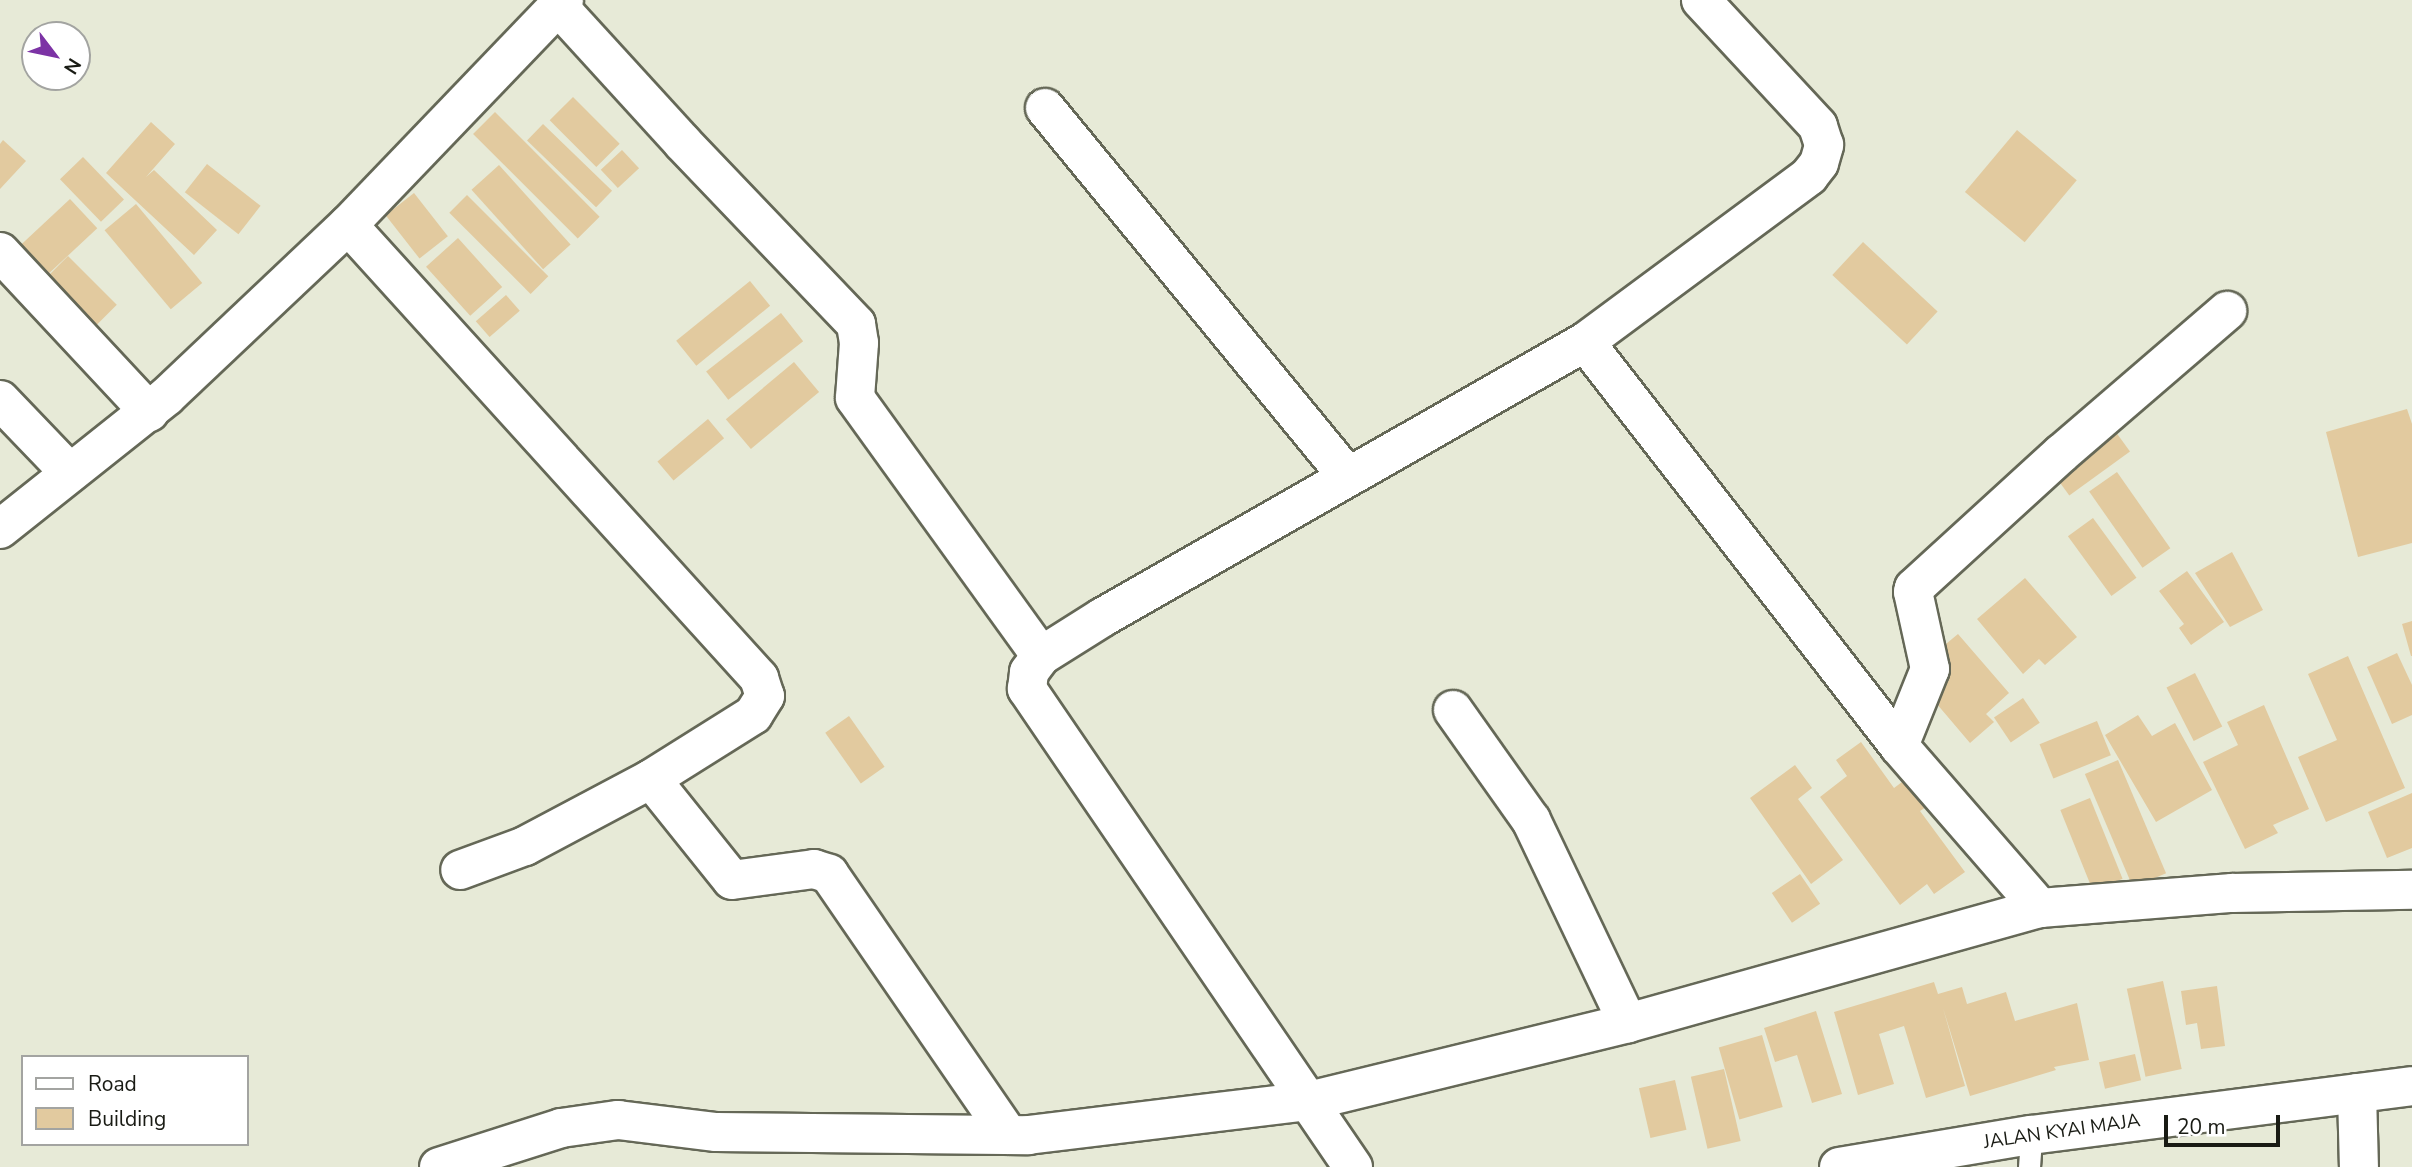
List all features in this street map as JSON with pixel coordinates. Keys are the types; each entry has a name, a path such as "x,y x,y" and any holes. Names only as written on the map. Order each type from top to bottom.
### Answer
{"street":[{"path":"1352,1165 1027,689 1028,672 1041,656 1347,476 1585,342 1809,176 1822,155 1824,145 1818,126 1702,0"},
{"path":"0,529 149,412 348,225 561,3 682,142 856,324 859,343 856,398 1041,656"},
{"path":"1045,108 1347,476"},
{"path":"348,225 759,678 765,696 753,715 651,779 524,846 460,870"},
{"path":"0,252 149,412"},
{"path":"1899,746 1930,669 1914,588 2062,453 2227,311"},
{"path":"1585,342 1899,746 2040,908"},
{"path":"0,400 70,473"},
{"path":"1453,710 1531,820 1628,1024"},
{"path":"651,779 732,880 814,869 829,874 1008,1134"},
{"path":"439,1167 561,1128 618,1120 716,1132 1028,1135 1317,1114 2040,908 2232,894 2412,890"},
{"name":"JALAN KYAI MAJA","path":"1839,1167 2030,1151 2357,1093 2412,1086"},
{"path":"2357,1093 2359,1167"}],"building":[{"path":"573,97 620,144 596,167 550,120"},
{"path":"495,112 600,217 578,239 473,134"},
{"path":"151,122 175,144 146,177 154,170 217,230 194,255 106,173"},
{"path":"543,124 612,191 596,207 527,141"},
{"path":"2017,130 2077,180 2025,242 1965,192"},
{"path":"3,140 26,161 0,189 0,144"},
{"path":"622,150 639,168 618,188 601,170"},
{"path":"83,157 124,199 101,222 60,179"},
{"path":"207,164 261,206 238,234 185,192"},
{"path":"499,165 571,245 543,269 472,190"},
{"path":"414,193 448,236 419,259 386,215"},
{"path":"467,195 548,276 531,294 449,213"},
{"path":"70,199 97,228 43,279 16,249"},
{"path":"136,204 202,283 171,309 105,230"},
{"path":"458,238 502,287 470,316 426,267"},
{"path":"1863,242 1938,312 1907,344 1832,275"},
{"path":"68,256 117,305 91,331 42,282"},
{"path":"750,281 770,306 696,366 676,341"},
{"path":"506,295 520,311 490,337 476,321"},
{"path":"781,313 803,341 728,400 706,371"},
{"path":"794,362 819,392 751,449 726,419"},
{"path":"2407,409 2412,424 2412,543 2358,557 2326,432"},
{"path":"708,419 724,438 674,481 657,461"},
{"path":"2110,424 2130,452 2069,496 2049,468"},
{"path":"2117,472 2170,548 2142,568 2089,492"},
{"path":"2093,518 2136,578 2111,596 2068,536"},
{"path":"2232,552 2263,610 2230,627 2195,573"},
{"path":"2187,571 2224,622 2191,645 2179,628 2184,624 2159,591"},
{"path":"2025,578 2077,637 2045,665 2039,659 2023,674 1977,619"},
{"path":"2412,621 2412,656 2411,656 2402,624"},
{"path":"1958,634 2009,693 1986,714 1994,722 1970,743 1925,690 1935,653"},
{"path":"2397,653 2412,685 2412,715 2392,724 2367,667"},
{"path":"2348,656 2405,788 2326,822 2298,757 2337,740 2308,674"},
{"path":"2195,673 2222,726 2194,741 2166,688"},
{"path":"2023,698 2040,723 2011,742 1994,718"},
{"path":"2264,705 2309,809 2273,825 2278,833 2245,849 2203,762 2238,745 2227,722"},
{"path":"2138,715 2152,736 2175,723 2212,790 2156,822 2105,735"},
{"path":"849,716 885,767 861,783 825,733"},
{"path":"2097,721 2111,755 2053,779 2040,744"},
{"path":"1861,742 1894,788 1906,779 1926,807 1920,811 1965,872 1934,894 1927,884 1900,905 1820,797 1847,776 1836,760"},
{"path":"2118,760 2166,873 2133,887 2085,774"},
{"path":"1795,765 1812,788 1798,799 1843,860 1811,884 1750,798"},
{"path":"2412,793 2412,848 2387,858 2368,812"},
{"path":"2090,798 2123,879 2093,891 2060,810"},
{"path":"1800,874 1820,904 1792,923 1772,893"},
{"path":"2163,981 2182,1069 2146,1077 2127,989"},
{"path":"1934,982 1938,994 1962,987 1967,1004 2006,992 2015,1021 2077,1003 2089,1060 2054,1067 2056,1070 1970,1096 1943,1008 1965,1086 1926,1098 1904,1026 1879,1034 1894,1084 1858,1095 1834,1012"},
{"path":"2217,986 2225,1046 2201,1049 2197,1023 2186,1025 2181,991"},
{"path":"1816,1011 1842,1094 1812,1103 1797,1055 1775,1062 1764,1028"},
{"path":"1762,1035 1783,1107 1739,1119 1719,1047"},
{"path":"2135,1054 2141,1080 2105,1089 2099,1062"},
{"path":"1724,1069 1741,1141 1708,1149 1691,1077"},
{"path":"1675,1080 1686,1130 1650,1138 1639,1088"}]}
